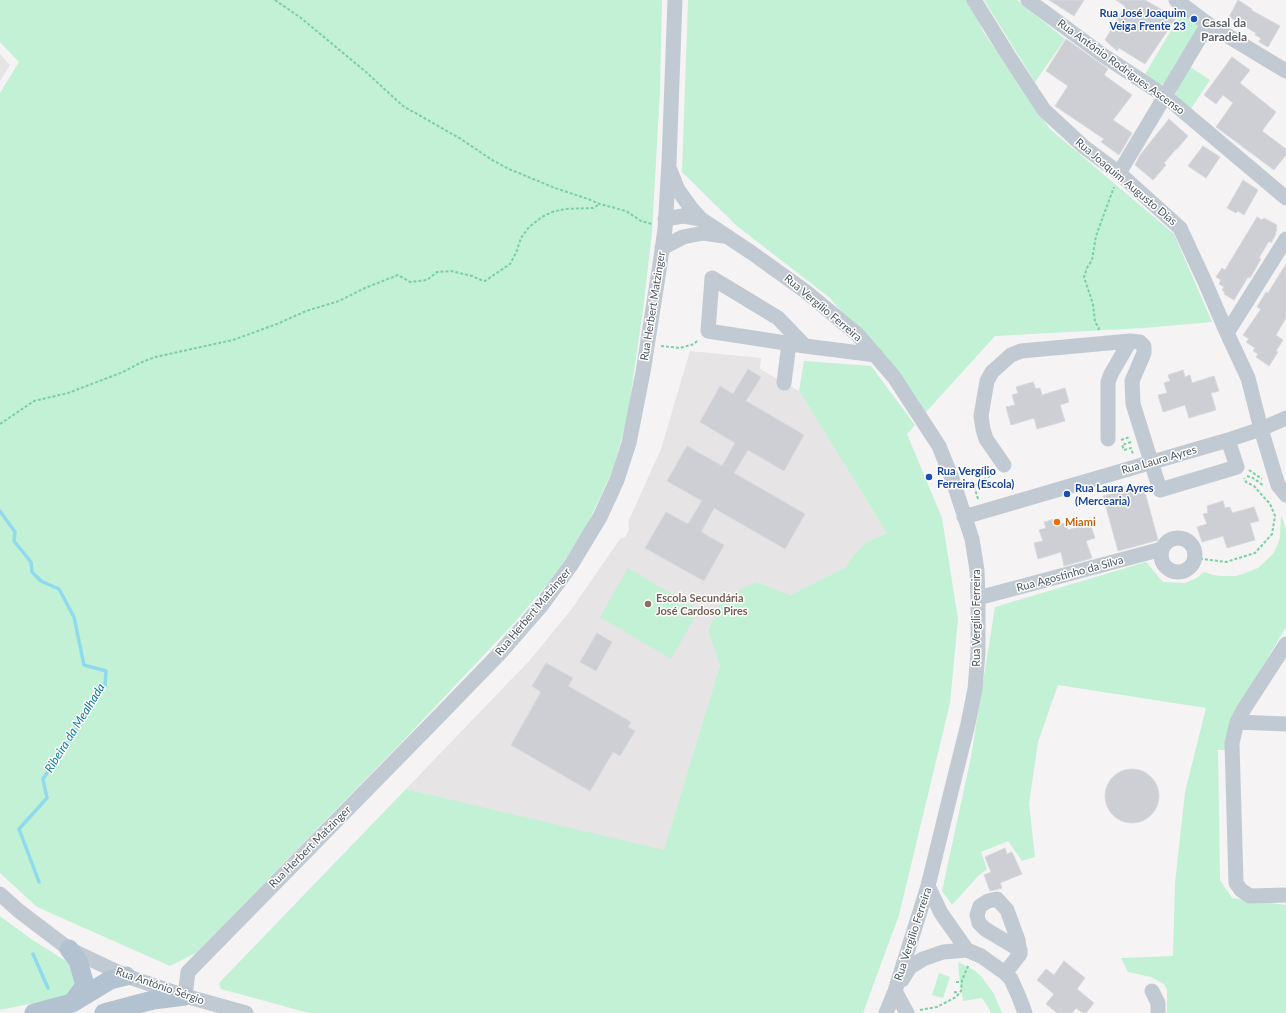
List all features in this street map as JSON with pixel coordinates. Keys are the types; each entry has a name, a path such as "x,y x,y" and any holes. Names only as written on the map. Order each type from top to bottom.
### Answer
{"main road":[{"path":"69,949 78,961 85,985 72,1003"},
{"path":"105,1013 117,996 126,976"},
{"path":"34,1013 72,1003 110,980 126,976"},
{"path":"105,1013 153,1000 185,996"}],"street":[{"name":"Rua Herbert Matzinger","path":"185,996 188,972 500,653 541,606 571,565 600,517 617,480 629,444 643,372 662,248 669,168 675,0"},
{"name":"Rua Joaquim Augusto Dias","path":"974,0 1044,110 1084,147 1119,174 1180,228 1248,378 1278,486 1278,491"},
{"name":"Rua António Rodrigues Ascenso","path":"1028,0 1104,56 1165,96 1286,198"},
{"path":"1176,0 1208,24 1286,71"},
{"path":"1119,174 1208,24"},
{"name":"Rua Vergílio Ferreira","path":"669,168 678,190 701,219 752,252 805,290 857,334 894,377 939,446 953,481 972,539 977,570 978,598 978,653 974,696 928,886 895,990"},
{"name":"Rua Vergílio Ferreira","path":"665,224 683,216 701,219"},
{"name":"Rua Vergílio Ferreira","path":"662,248 683,237 703,233 727,236"},
{"path":"1227,333 1286,239"},
{"path":"805,346 778,318 712,278 708,331 805,346 876,355"},
{"path":"1117,442 1108,382 1130,341"},
{"path":"1004,465 986,439 981,416 987,381 992,372 1011,355 1021,351 1130,341 1140,342 1144,346 1144,353 1132,380 1133,404 1160,490 1240,472 1228,440"},
{"path":"784,382 789,343"},
{"name":"Rua Laura Ayres","path":"964,517 1228,440 1261,429 1286,418"},
{"path":"1176,538 1182,539 1188,541 1192,546 1195,558 1188,569 1183,572 1170,571 1162,562 1162,549 1170,540 1176,538"},
{"name":"Rua Agostinho da Silva","path":"978,598 1162,549"},
{"path":"1286,644 1244,708 1232,743 1236,883 1241,890 1250,896 1286,895"},
{"path":"1238,722 1286,724"},
{"path":"928,886 941,913 971,951 981,956 1011,979 1025,1013"},
{"name":"Rua António Sérgio","path":"0,894 19,911 69,949 126,976 185,996 246,1013"},
{"path":"1005,973 1020,954 1020,950"},
{"path":"886,1013 895,990 910,967 923,959 943,952 971,951"},
{"path":"895,990 913,1012"},
{"path":"1152,991 1158,1003 1158,1013"}],"path":[{"path":"275,0 301,18 366,72 403,106 450,132 492,160 509,169 555,188 600,204 626,211 641,221 665,224"},
{"path":"1093,344 1099,328 1095,322 1092,304 1084,277 1092,260 1096,236 1119,174"},
{"path":"0,424 34,401 68,393 123,372 155,357 233,340 277,324 306,311 340,301 365,288 398,275 410,282 426,280 437,272 451,271 485,281 510,264 516,253 521,238 528,227 542,217 552,212 565,209 593,208 600,204"},
{"path":"647,344 680,348 694,344 708,331"},
{"path":"1131,437 1132,441 1117,442 1131,437"},
{"path":"983,512 974,486 1004,465"},
{"path":"1240,472 1251,471 1278,491"},
{"path":"1240,472 1278,491"},
{"path":"1195,558 1226,562 1255,553 1272,534 1275,516 1270,504 1254,486 1246,482"},
{"path":"913,1012 924,1008 937,1007 956,996 961,991 962,982 971,951"},
{"path":"956,982 962,982"},
{"path":"954,992 959,993"}],"shaded area":[{"path":"0,54 10,65 0,81"},
{"name":"Escola Secundária José Cardoso Pires","path":"690,351 761,358 760,369 799,391 887,533 867,542 854,554 846,567 790,595 756,582 708,631 720,665 664,851 406,789 530,660 571,610 620,539 625,537 629,530 628,522 661,449"}],"green space":[{"path":"0,0 662,0 660,91 652,233 643,310 627,420 612,472 587,525 555,575 515,622 400,744 196,953 170,966 37,907 0,873 0,93 19,62 0,42"},
{"path":"688,0 969,0 984,33 1050,129 1174,234 1212,322 1144,328 995,336 926,412 830,298 737,226 682,172"},
{"path":"984,0 1017,0 1065,39 1035,82"},
{"path":"1182,12 1199,26 1164,84 1159,85 1145,74"},
{"path":"1189,66 1210,80 1190,110 1174,97"},
{"path":"804,361 871,366 915,425 907,434 942,518 958,619 950,703 899,915 863,1013 309,1013 221,989 219,983 406,789 664,850 720,665 708,631 723,598 756,582 790,595 846,567 854,554 867,542 887,533 799,391"},
{"path":"1281,515 1286,529 1286,627 1241,703 1227,750 1218,750 1220,880 1232,898 1286,905 1286,1013 1167,1013 1167,990 1164,984 1151,977 1128,972 1121,958 1173,956 1175,883 1185,792 1206,708 1058,685 1038,742 1029,804 1035,857 1022,861 1008,841 981,852 987,869 979,875 952,905 942,891 971,757 995,607 1146,562 1163,582 1185,583 1195,579 1204,572 1222,576 1236,576 1243,574 1258,568 1273,554 1280,537"},
{"path":"628,568 699,610 671,659 600,617"},
{"path":"0,916 31,939 66,961 74,970 77,979 67,996 0,1010"},
{"path":"958,962 974,970 981,976 994,994 1002,1013 990,1013 990,1010 982,998 963,1001"},
{"path":"939,973 950,977 943,998 932,995"}],"building":[{"path":"1049,0 1084,0 1074,16"},
{"path":"1116,0 1145,0 1176,18 1145,64 1119,48 1117,51 1105,40 1125,6"},
{"path":"1238,0 1252,9 1251,10 1280,26 1268,47 1259,42 1261,38 1255,35 1256,33 1229,17"},
{"path":"1066,39 1108,69 1104,75 1132,95 1113,120 1132,133 1119,155 1101,142 1104,139 1055,106 1068,86 1046,71"},
{"path":"1232,57 1250,70 1240,83 1276,112 1262,131 1286,149 1286,155 1274,170 1216,127 1233,103 1223,95 1216,104 1204,95"},
{"path":"1169,119 1188,136 1164,163 1166,165 1153,180 1135,165 1140,155"},
{"path":"1203,146 1220,157 1206,178 1188,166"},
{"path":"1243,180 1258,190 1244,215 1238,211 1236,213 1227,208"},
{"path":"1257,217 1262,220 1264,218 1277,225 1276,234 1271,243 1269,241 1250,278 1248,277 1234,300 1224,294 1225,292 1222,290 1224,287 1219,284 1221,280 1216,277 1222,268 1225,270"},
{"path":"1286,264 1286,318 1276,335 1283,340 1276,351 1278,352 1269,366 1256,357 1258,354 1253,351 1255,348 1246,342 1249,339 1243,335 1261,309 1257,307 1266,292 1268,293"},
{"path":"748,369 761,377 746,401 804,435 784,471 748,450 734,473 805,514 785,549 714,508 701,532 724,545 704,581 645,548 666,512 688,524 702,501 667,481 687,446 722,466 735,443 700,422 720,386 733,394"},
{"path":"1183,370 1185,377 1190,375 1192,383 1214,376 1219,391 1211,393 1216,410 1189,418 1185,405 1163,412 1158,395 1167,393 1164,383 1170,381 1168,375"},
{"path":"1033,382 1036,389 1040,388 1042,395 1065,388 1069,402 1060,405 1065,421 1037,429 1034,418 1011,425 1006,407 1015,405 1012,395 1018,393 1016,387"},
{"path":"1143,485 1158,540 1118,551 1103,496"},
{"path":"1223,501 1225,508 1230,507 1232,513 1254,507 1259,521 1250,523 1255,540 1227,548 1223,536 1202,542 1197,527 1207,524 1203,514 1208,513 1207,506"},
{"path":"1059,518 1061,524 1066,523 1068,530 1090,523 1095,538 1086,541 1092,558 1064,566 1061,552 1038,559 1034,543 1043,541 1039,530 1046,528 1044,522"},
{"path":"597,633 612,642 596,671 580,662"},
{"path":"546,663 573,678 568,686 631,722 628,727 635,731 620,756 613,752 590,791 511,745 541,692 532,686"},
{"path":"1127,769 1137,769 1147,773 1155,781 1159,791 1159,801 1155,811 1147,819 1137,823 1127,823 1117,819 1109,811 1105,801 1105,791 1109,781 1117,773"},
{"path":"1005,848 1007,854 1012,852 1022,874 1000,883 1002,888 990,891 984,875 991,872 985,857"},
{"path":"1064,961 1085,978 1077,989 1094,1003 1086,1013 1083,1013 1076,1008 1072,1013 1057,1013 1046,1004 1054,994 1037,980 1046,969 1054,975"}],"waterway":[{"name":"Ribeira da Mealhada","path":"0,511 15,532 14,541 31,562 32,572 41,581 59,589 74,617 84,665 106,671 105,686 43,779 47,798 19,829 39,882"},
{"name":"Ribeira da Mealhada","path":"33,954 48,988"}],"place":[{"name":"Rua José Joaquim Veiga Frente 23","path":"1194,19"},
{"name":"Rua Vergílio Ferreira (Escola)","path":"929,477"},
{"name":"Rua Laura Ayres (Mercearia)","path":"1067,494"},
{"name":"Miami","path":"1057,522"},
{"name":"Escola Secundária José Cardoso Pires","path":"648,604"}],"district":[{"name":"Casal da Paradela","path":"1224,30"}]}
